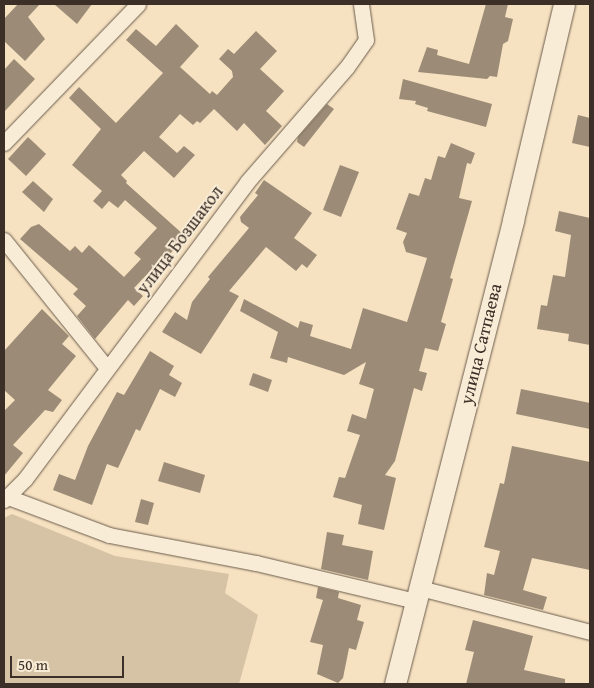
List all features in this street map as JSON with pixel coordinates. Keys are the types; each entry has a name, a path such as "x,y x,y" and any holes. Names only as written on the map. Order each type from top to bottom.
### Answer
{"street":[{"path":"4,143 138,4"},
{"name":"улица Бозшакол","path":"6,498 247,182 347,67 366,40 361,4"},
{"name":"улица Сатпаева","path":"395,684 513,220 564,4"},
{"path":"4,240 106,367"},
{"path":"6,498 109,536 418,595 590,632"}],"shaded area":[{"path":"12,514 115,556 229,574 225,593 258,615 239,684 4,684 4,518"}],"building":[{"path":"18,4 40,4 28,17 45,39 25,61 4,41 4,19"},
{"path":"54,4 92,4 77,24"},
{"path":"486,4 508,4 505,17 513,19 508,41 503,44 497,77 490,76 487,79 418,72 427,47 438,50 437,55 469,64"},
{"path":"176,24 199,46 180,67 210,94 212,91 217,95 233,77 232,71 219,59 228,49 234,54 256,31 277,51 260,69 284,91 266,111 282,126 265,145 244,123 237,131 214,109 200,123 197,121 193,125 180,114 159,137 177,153 184,146 195,155 174,178 144,151 121,175 127,181 126,183 185,236 156,271 153,268 134,288 143,296 134,306 128,300 95,339 77,316 86,306 73,294 78,289 20,239 31,227 39,224 70,251 75,246 82,253 89,245 124,277 141,259 134,253 157,228 125,200 118,208 109,201 102,209 93,201 102,191 72,165 101,129 69,98 79,87 116,123 163,73 126,40 136,29 156,46"},
{"path":"14,59 35,79 4,112 4,70"},
{"path":"403,79 492,104 486,127 427,111 428,108 415,104 416,101 399,99"},
{"path":"327,104 334,109 304,147 297,142 298,137"},
{"path":"578,115 590,118 590,147 572,143"},
{"path":"28,137 46,154 26,176 8,159"},
{"path":"451,143 475,153 471,164 467,163 459,198 472,201 450,278 453,279 441,322 446,324 438,351 425,348 419,371 427,373 422,391 414,388 395,461 385,475 396,478 384,530 358,524 362,505 333,497 339,477 345,478 360,435 347,431 352,414 366,419 374,389 359,384 366,362 344,375 288,357 287,363 270,358 278,332 240,311 244,299 298,328 300,321 313,325 310,336 351,349 363,308 407,322 427,258 406,252 403,242 407,233 396,229 409,193 419,196 425,178 431,180 438,156 445,158"},
{"path":"340,165 359,172 341,217 323,210"},
{"path":"264,180 312,213 294,238 317,255 307,268 302,264 296,271 266,247 229,291 239,296 201,354 162,332 175,312 187,320 192,302 210,279 208,277 249,228 241,222 240,217 258,195 255,193"},
{"path":"33,181 53,199 44,212 22,192"},
{"path":"559,211 590,218 590,345 568,341 569,334 537,329 541,305 547,306 553,275 565,277 571,235 555,231"},
{"path":"42,309 69,336 62,344 76,356 48,390 62,400 53,412 45,410 13,445 23,453 4,476 4,411 15,400 4,390 4,351"},
{"path":"150,351 174,366 169,375 182,383 175,397 160,389 140,431 136,429 118,468 107,464 92,505 53,490 59,474 75,480 88,446 117,392 124,395"},
{"path":"253,373 272,380 268,392 249,385"},
{"path":"521,389 590,403 590,429 516,414"},
{"path":"512,446 590,462 590,570 532,558 523,590 547,597 543,610 484,595 487,573 494,575 500,551 484,547 500,483 504,484"},
{"path":"164,462 205,475 200,493 158,481"},
{"path":"141,499 154,503 148,525 135,522"},
{"path":"327,532 344,535 342,545 373,551 368,580 321,569"},
{"path":"318,587 339,592 338,598 361,605 357,620 364,622 356,650 349,648 343,678 338,683 317,674 323,645 310,642 323,600 316,598"},
{"path":"473,620 533,636 524,670 565,679 565,684 466,684 474,652 465,650"}]}
